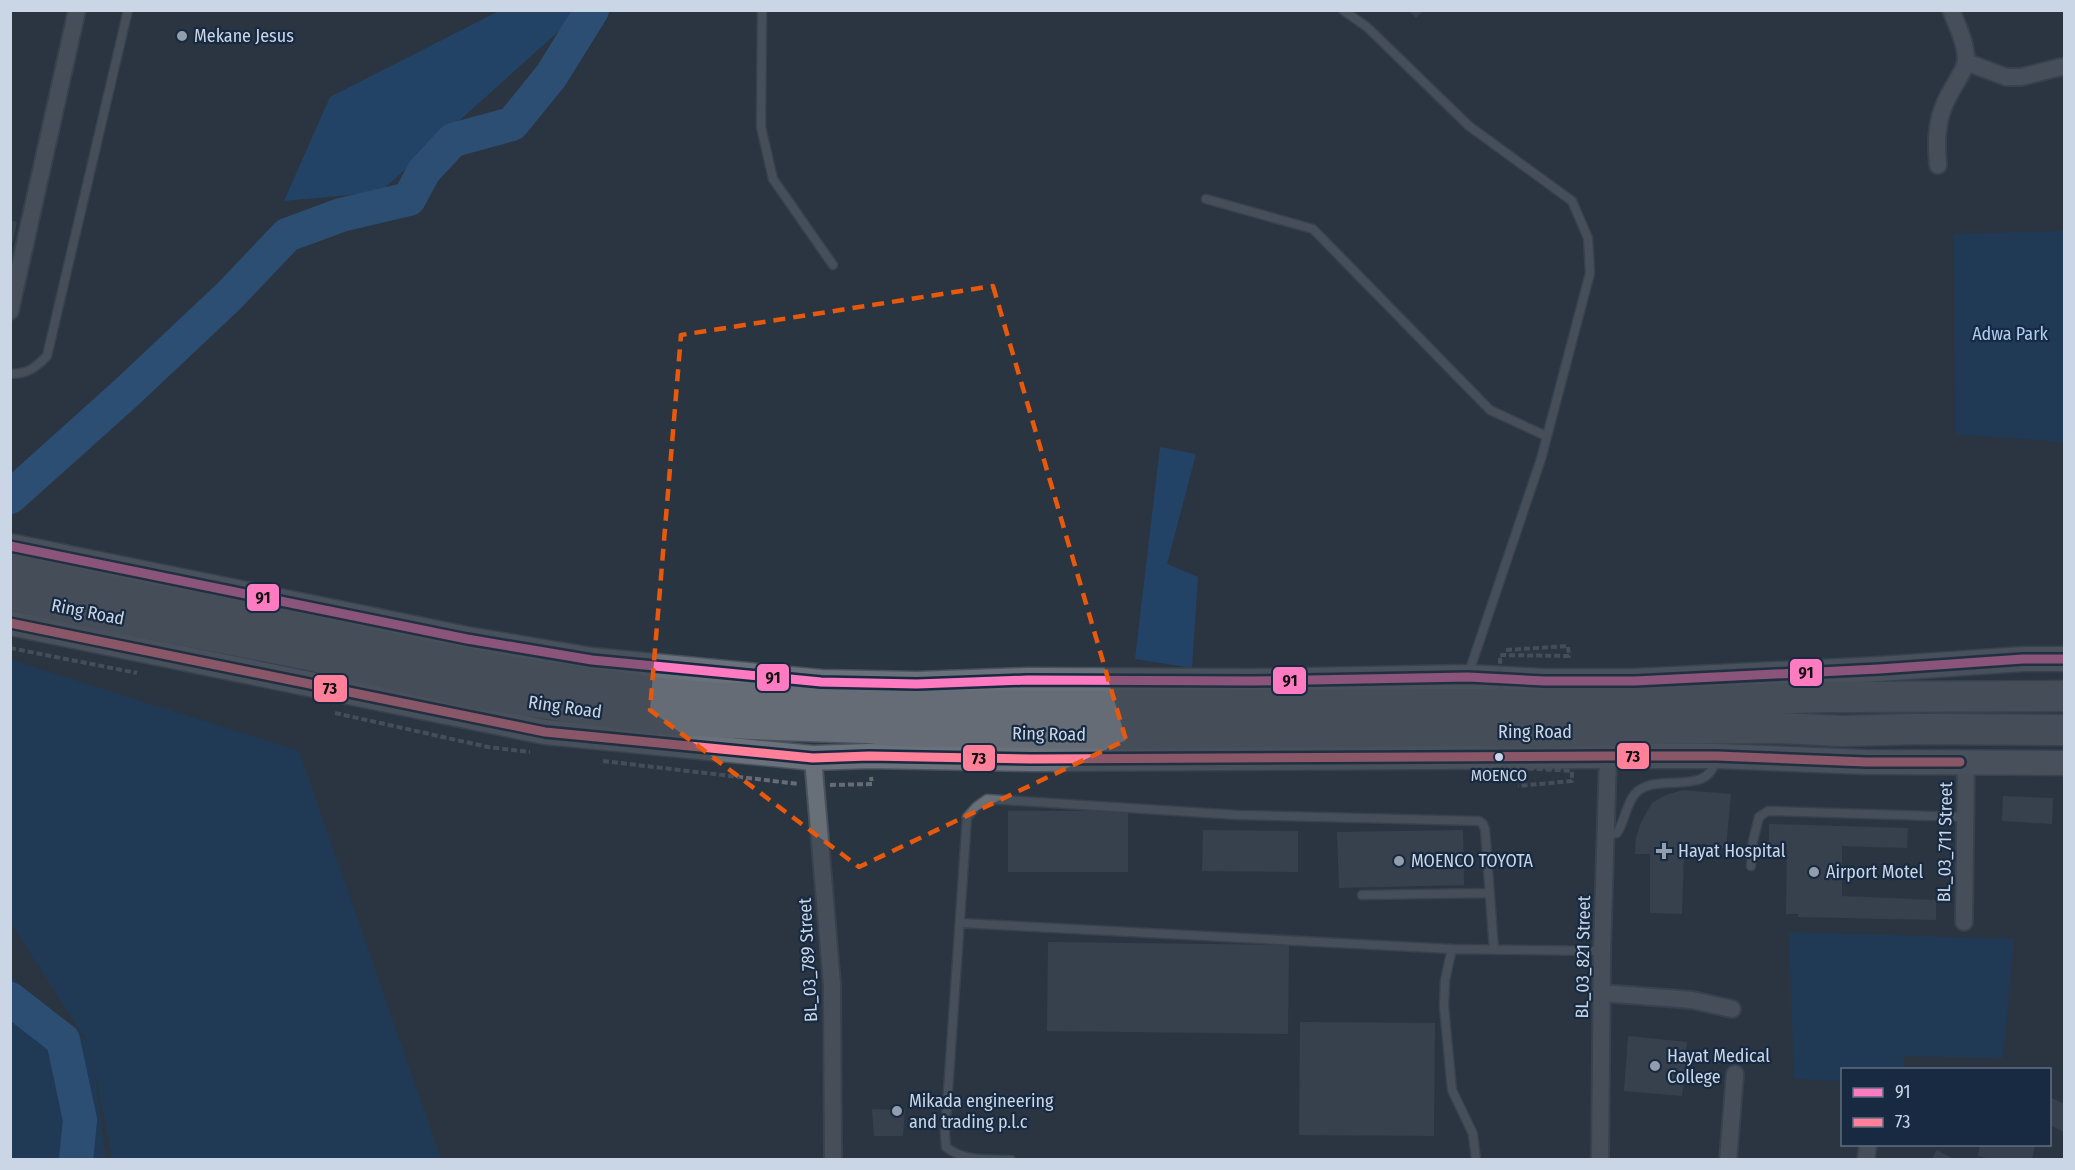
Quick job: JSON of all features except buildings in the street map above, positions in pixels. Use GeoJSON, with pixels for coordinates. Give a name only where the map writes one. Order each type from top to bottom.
{"type":"FeatureCollection","features":[{"type":"Feature","properties":{"kind":"highway","name":"Ring Road"},"geometry":{"type":"LineString","coordinates":[[12,554],[134,596],[272,622],[402,651],[520,673],[660,693],[718,698],[760,698],[867,705],[1110,706],[1640,703],[1825,697],[2064,696]]}},
{"type":"Feature","properties":{"kind":"highway","name":"Ring Road"},"geometry":{"type":"LineString","coordinates":[[10,595],[304,654],[470,693],[645,718],[891,731],[1110,735],[1457,731],[1548,733],[1779,728],[1842,731],[2064,730]]}},
{"type":"Feature","properties":{"kind":"street"},"geometry":{"type":"LineString","coordinates":[[10,311],[77,10]]}},
{"type":"Feature","properties":{"kind":"street"},"geometry":{"type":"LineString","coordinates":[[1938,165],[1936,146],[1938,126],[1945,102],[1966,62],[1964,45],[1951,10]]}},
{"type":"Feature","properties":{"kind":"street"},"geometry":{"type":"LineString","coordinates":[[1966,62],[2006,78],[2021,77],[2061,67]]}},
{"type":"Feature","properties":{"kind":"street","name":"Ring Road"},"geometry":{"type":"LineString","coordinates":[[12,554],[580,658],[821,682],[917,684],[1027,680],[1253,681],[1468,677],[1544,681],[1635,681],[1879,669],[2023,659],[2064,659]]}},
{"type":"Feature","properties":{"kind":"street","name":"Ring Road"},"geometry":{"type":"LineString","coordinates":[[10,623],[545,732],[813,759],[869,756],[1042,759],[1717,756],[1866,762],[2064,763]]}},
{"type":"Feature","properties":{"kind":"street","name":"BL_03_821 Street"},"geometry":{"type":"LineString","coordinates":[[1600,1160],[1602,951],[1608,756]]}},
{"type":"Feature","properties":{"kind":"street","name":"BL_03_789 Street"},"geometry":{"type":"LineString","coordinates":[[813,759],[832,984],[832,1160]]}},
{"type":"Feature","properties":{"kind":"street","name":"BL_03_711 Street"},"geometry":{"type":"LineString","coordinates":[[1964,922],[1966,762]]}},
{"type":"Feature","properties":{"kind":"street"},"geometry":{"type":"LineString","coordinates":[[1602,993],[1692,1000],[1732,1009]]}},
{"type":"Feature","properties":{"kind":"street"},"geometry":{"type":"LineString","coordinates":[[1728,1160],[1735,1074]]}},
{"type":"Feature","properties":{"kind":"lane"},"geometry":{"type":"LineString","coordinates":[[10,374],[24,374],[36,368],[47,356],[128,10]]}},
{"type":"Feature","properties":{"kind":"lane"},"geometry":{"type":"LineString","coordinates":[[762,10],[761,127],[773,179],[834,265]]}},
{"type":"Feature","properties":{"kind":"lane"},"geometry":{"type":"LineString","coordinates":[[1343,10],[1367,27],[1469,126],[1572,201],[1588,238],[1590,273],[1541,459],[1468,677]]}},
{"type":"Feature","properties":{"kind":"lane"},"geometry":{"type":"LineString","coordinates":[[1206,199],[1313,229],[1490,410],[1546,436]]}},
{"type":"Feature","properties":{"kind":"lane"},"geometry":{"type":"LineString","coordinates":[[1605,835],[1617,833],[1635,793],[1646,786],[1701,780],[1714,769],[1717,756]]}},
{"type":"Feature","properties":{"kind":"lane"},"geometry":{"type":"LineString","coordinates":[[1011,1160],[965,1158],[954,1154],[946,1147],[945,1134],[968,817],[987,799],[1238,815],[1479,821],[1485,829],[1494,950]]}},
{"type":"Feature","properties":{"kind":"lane"},"geometry":{"type":"LineString","coordinates":[[1751,866],[1753,841],[1759,816],[1768,811],[1965,817]]}},
{"type":"Feature","properties":{"kind":"lane"},"geometry":{"type":"LineString","coordinates":[[1362,895],[1489,892]]}},
{"type":"Feature","properties":{"kind":"lane"},"geometry":{"type":"LineString","coordinates":[[960,923],[1452,949],[1602,951]]}},
{"type":"Feature","properties":{"kind":"lane"},"geometry":{"type":"LineString","coordinates":[[1452,949],[1445,980],[1444,1006],[1452,1090],[1473,1134],[1476,1160]]}},
{"type":"Feature","properties":{"kind":"path"},"geometry":{"type":"LineString","coordinates":[[1506,650],[1568,646],[1569,656],[1500,655],[1502,767],[1572,771],[1572,781],[1518,786]]}},
{"type":"Feature","properties":{"kind":"highlighted area"},"geometry":{"type":"Polygon","coordinates":[[[993,286],[1126,740],[859,867],[650,710],[681,335],[993,286]]]}},
{"type":"Feature","properties":{"kind":"green space","name":"Adwa Park"},"geometry":{"type":"Polygon","coordinates":[[[2064,231],[2064,442],[1956,434],[1954,234],[2064,231]]]}},
{"type":"Feature","properties":{"kind":"green space"},"geometry":{"type":"Polygon","coordinates":[[[11,660],[299,751],[441,1159],[112,1159],[93,1062],[106,1159],[11,1159],[11,977],[88,1043],[11,923],[11,660]]]}},
{"type":"Feature","properties":{"kind":"green space"},"geometry":{"type":"Polygon","coordinates":[[[1789,932],[2014,939],[2003,1058],[1904,1056],[1903,1068],[1841,1068],[1841,1081],[1794,1079],[1789,932]]]}},
{"type":"Feature","properties":{"kind":"shaded area"},"geometry":{"type":"Polygon","coordinates":[[[499,11],[581,11],[380,192],[284,201],[330,97],[499,11]]]}},
{"type":"Feature","properties":{"kind":"shaded area"},"geometry":{"type":"Polygon","coordinates":[[[1160,447],[1196,454],[1167,564],[1198,577],[1192,668],[1135,659],[1160,447]]]}},
{"type":"Feature","properties":{"kind":"waterway"},"geometry":{"type":"LineString","coordinates":[[10,497],[126,393],[229,296],[287,235],[341,215],[409,199],[424,171],[453,140],[512,124],[551,76],[592,10]]}},
{"type":"Feature","properties":{"kind":"waterway"},"geometry":{"type":"LineString","coordinates":[[10,999],[63,1040],[80,1120],[76,1160]]}},
{"type":"Feature","properties":{"kind":"transit line","name":"91"},"geometry":{"type":"LineString","coordinates":[[10,546],[467,639],[592,660],[821,682],[917,684],[1027,680],[1253,681],[1468,677],[1544,681],[1635,681],[1879,669],[2023,659],[2064,659]]}},
{"type":"Feature","properties":{"kind":"transit line","name":"73"},"geometry":{"type":"LineString","coordinates":[[10,623],[545,732],[813,758],[869,756],[1032,759],[1717,756],[1866,762],[1960,762]]}},
{"type":"Feature","properties":{"kind":"place","name":"Mekane Jesus"},"geometry":{"type":"Point","coordinates":[182,36]}},
{"type":"Feature","properties":{"kind":"place","name":"MOENCO"},"geometry":{"type":"Point","coordinates":[1499,757]}},
{"type":"Feature","properties":{"kind":"place","name":"Hayat Hospital"},"geometry":{"type":"Point","coordinates":[1664,851]}},
{"type":"Feature","properties":{"kind":"place","name":"MOENCO TOYOTA"},"geometry":{"type":"Point","coordinates":[1399,861]}},
{"type":"Feature","properties":{"kind":"place","name":"Airport Motel"},"geometry":{"type":"Point","coordinates":[1814,872]}},
{"type":"Feature","properties":{"kind":"place","name":"Hayat Medical College"},"geometry":{"type":"Point","coordinates":[1655,1066]}},
{"type":"Feature","properties":{"kind":"place","name":"Mikada engineering and trading p.l.c"},"geometry":{"type":"Point","coordinates":[897,1111]}}]}
